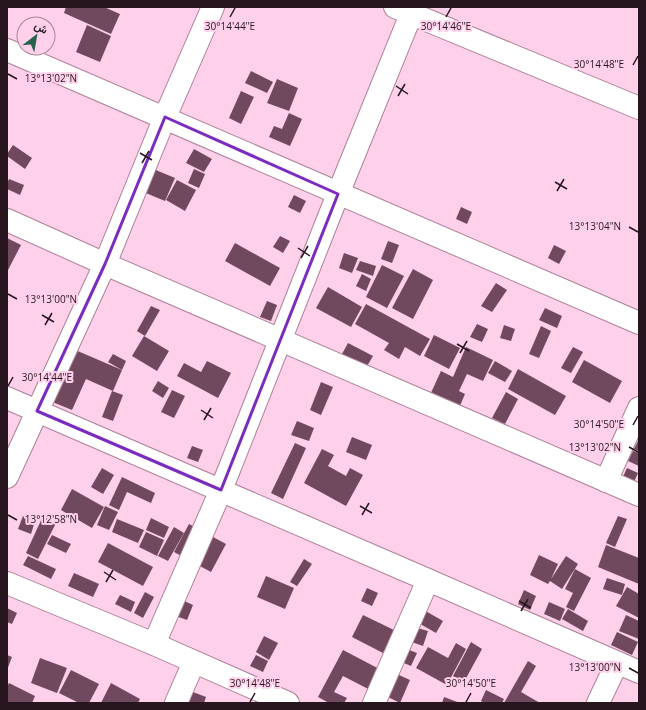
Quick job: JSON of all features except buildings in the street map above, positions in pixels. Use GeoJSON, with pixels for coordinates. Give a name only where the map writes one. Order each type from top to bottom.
{"type":"FeatureCollection","features":[{"type":"Feature","properties":{"kind":"street"},"geometry":{"type":"LineString","coordinates":[[7,477],[105,264],[165,118],[213,7]]}},
{"type":"Feature","properties":{"kind":"street"},"geometry":{"type":"LineString","coordinates":[[154,644],[221,490],[281,340],[338,194],[407,9],[639,108]]}},
{"type":"Feature","properties":{"kind":"street"},"geometry":{"type":"LineString","coordinates":[[7,50],[639,323]]}},
{"type":"Feature","properties":{"kind":"street"},"geometry":{"type":"LineString","coordinates":[[7,220],[105,264],[639,495]]}},
{"type":"Feature","properties":{"kind":"street"},"geometry":{"type":"LineString","coordinates":[[7,398],[639,672]]}},
{"type":"Feature","properties":{"kind":"street"},"geometry":{"type":"LineString","coordinates":[[606,481],[639,408]]}},
{"type":"Feature","properties":{"kind":"street"},"geometry":{"type":"LineString","coordinates":[[374,703],[428,580]]}},
{"type":"Feature","properties":{"kind":"street"},"geometry":{"type":"LineString","coordinates":[[7,583],[154,644],[288,703]]}},
{"type":"Feature","properties":{"kind":"street"},"geometry":{"type":"LineString","coordinates":[[176,703],[194,662]]}},
{"type":"Feature","properties":{"kind":"street"},"geometry":{"type":"LineString","coordinates":[[598,703],[617,663]]}},
{"type":"Feature","properties":{"kind":"highlighted area"},"geometry":{"type":"Polygon","coordinates":[[[165,117],[338,194],[221,490],[37,411],[105,264],[165,117]]]}}]}
